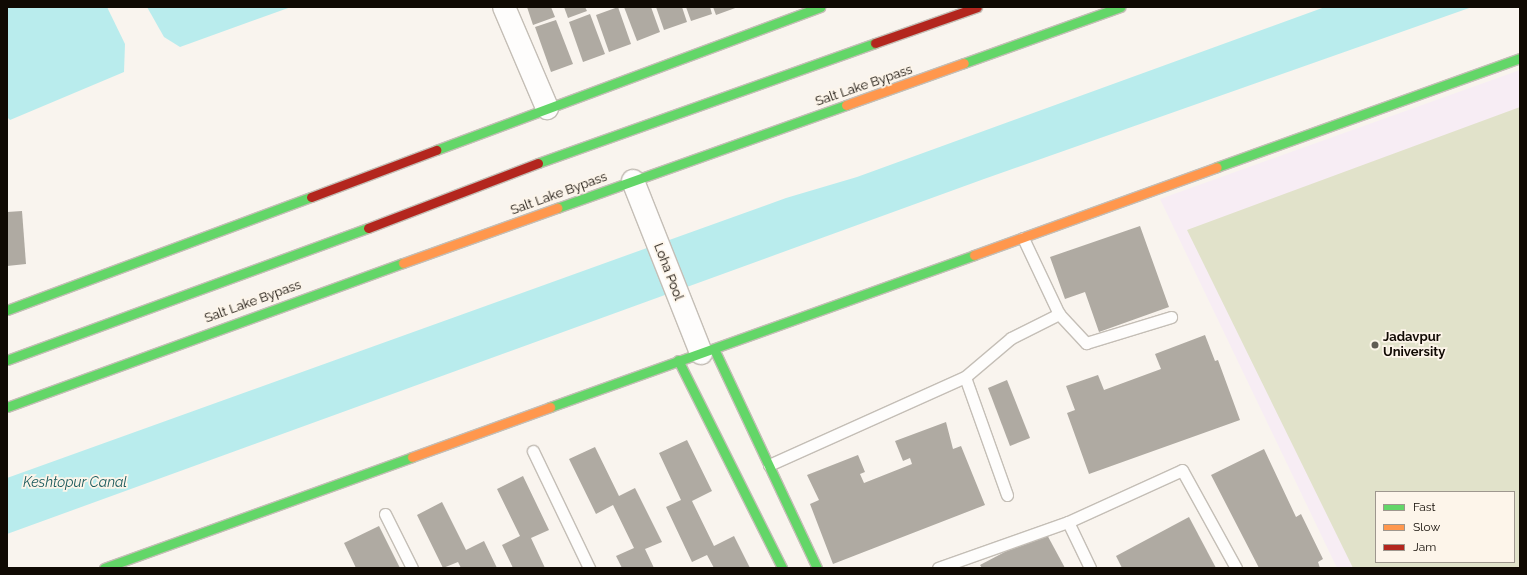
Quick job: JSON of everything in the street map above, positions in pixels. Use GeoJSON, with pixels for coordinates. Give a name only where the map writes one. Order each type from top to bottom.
{"type":"FeatureCollection","features":[{"type":"Feature","properties":{"kind":"main road"},"geometry":{"type":"LineString","coordinates":[[7,310],[820,7]]}},
{"type":"Feature","properties":{"kind":"main road"},"geometry":{"type":"LineString","coordinates":[[7,360],[422,208],[546,160],[978,7]]}},
{"type":"Feature","properties":{"kind":"main road","name":"Salt Lake Bypass"},"geometry":{"type":"LineString","coordinates":[[7,407],[1120,7]]}},
{"type":"Feature","properties":{"kind":"main road"},"geometry":{"type":"LineString","coordinates":[[104,568],[1520,58]]}},
{"type":"Feature","properties":{"kind":"main road"},"geometry":{"type":"LineString","coordinates":[[708,351],[769,465],[817,568]]}},
{"type":"Feature","properties":{"kind":"main road"},"geometry":{"type":"LineString","coordinates":[[678,360],[782,568]]}},
{"type":"Feature","properties":{"kind":"street"},"geometry":{"type":"LineString","coordinates":[[504,7],[547,108]]}},
{"type":"Feature","properties":{"kind":"street","name":"Loha Pool"},"geometry":{"type":"LineString","coordinates":[[633,181],[689,325],[708,351]]}},
{"type":"Feature","properties":{"kind":"lane"},"geometry":{"type":"LineString","coordinates":[[1023,238],[1059,314],[1086,343],[1171,317]]}},
{"type":"Feature","properties":{"kind":"lane"},"geometry":{"type":"LineString","coordinates":[[769,465],[965,377],[1011,338],[1059,314]]}},
{"type":"Feature","properties":{"kind":"lane"},"geometry":{"type":"LineString","coordinates":[[965,377],[1007,495]]}},
{"type":"Feature","properties":{"kind":"lane"},"geometry":{"type":"LineString","coordinates":[[533,451],[588,568]]}},
{"type":"Feature","properties":{"kind":"lane"},"geometry":{"type":"LineString","coordinates":[[938,568],[959,564],[1068,522],[1182,470],[1236,568]]}},
{"type":"Feature","properties":{"kind":"lane"},"geometry":{"type":"LineString","coordinates":[[385,514],[412,568]]}},
{"type":"Feature","properties":{"kind":"lane"},"geometry":{"type":"LineString","coordinates":[[1068,522],[1090,568]]}},
{"type":"Feature","properties":{"kind":"shaded area","name":"Jadavpur University"},"geometry":{"type":"Polygon","coordinates":[[[1520,70],[1520,568],[1337,568],[1160,199],[1520,70]]]}},
{"type":"Feature","properties":{"kind":"green space","name":"Jadavpur University"},"geometry":{"type":"Polygon","coordinates":[[[1520,107],[1520,568],[1353,568],[1187,230],[1520,107]]]}},
{"type":"Feature","properties":{"kind":"water"},"geometry":{"type":"Polygon","coordinates":[[[7,7],[107,7],[125,44],[124,72],[10,120],[7,117],[7,7]]]}},
{"type":"Feature","properties":{"kind":"water"},"geometry":{"type":"Polygon","coordinates":[[[147,7],[291,7],[180,47],[164,37],[147,7]]]}},
{"type":"Feature","properties":{"kind":"water","name":"Keshtopur Canal"},"geometry":{"type":"Polygon","coordinates":[[[1325,7],[1472,7],[984,179],[7,534],[7,478],[786,198],[857,177],[1325,7]]]}},
{"type":"Feature","properties":{"kind":"building"},"geometry":{"type":"Polygon","coordinates":[[[527,7],[551,7],[555,17],[533,25],[527,7]]]}},
{"type":"Feature","properties":{"kind":"building"},"geometry":{"type":"Polygon","coordinates":[[[564,7],[585,7],[587,11],[568,18],[564,7]]]}},
{"type":"Feature","properties":{"kind":"building"},"geometry":{"type":"Polygon","coordinates":[[[618,7],[631,44],[609,52],[596,15],[618,7]]]}},
{"type":"Feature","properties":{"kind":"building"},"geometry":{"type":"Polygon","coordinates":[[[624,7],[651,7],[660,32],[637,41],[624,7]]]}},
{"type":"Feature","properties":{"kind":"building"},"geometry":{"type":"Polygon","coordinates":[[[656,7],[682,7],[687,22],[664,30],[656,7]]]}},
{"type":"Feature","properties":{"kind":"building"},"geometry":{"type":"Polygon","coordinates":[[[686,7],[710,7],[712,14],[691,21],[686,7]]]}},
{"type":"Feature","properties":{"kind":"building"},"geometry":{"type":"Polygon","coordinates":[[[713,7],[738,7],[716,15],[713,7]]]}},
{"type":"Feature","properties":{"kind":"building"},"geometry":{"type":"Polygon","coordinates":[[[590,14],[605,54],[583,62],[569,22],[590,14]]]}},
{"type":"Feature","properties":{"kind":"building"},"geometry":{"type":"Polygon","coordinates":[[[556,20],[573,64],[551,72],[535,27],[556,20]]]}},
{"type":"Feature","properties":{"kind":"building"},"geometry":{"type":"Polygon","coordinates":[[[22,211],[26,264],[7,266],[7,212],[22,211]]]}},
{"type":"Feature","properties":{"kind":"building"},"geometry":{"type":"Polygon","coordinates":[[[1140,226],[1169,307],[1099,332],[1085,292],[1065,299],[1050,257],[1140,226]]]}},
{"type":"Feature","properties":{"kind":"building"},"geometry":{"type":"Polygon","coordinates":[[[1205,335],[1215,361],[1218,360],[1240,420],[1089,474],[1067,413],[1075,410],[1066,386],[1098,375],[1104,390],[1161,369],[1155,354],[1205,335]]]}},
{"type":"Feature","properties":{"kind":"building"},"geometry":{"type":"Polygon","coordinates":[[[1007,380],[1030,438],[1010,446],[988,388],[1007,380]]]}},
{"type":"Feature","properties":{"kind":"building"},"geometry":{"type":"Polygon","coordinates":[[[946,422],[953,449],[961,446],[985,505],[833,564],[810,504],[819,500],[807,475],[858,455],[865,472],[860,474],[864,483],[912,464],[910,458],[903,461],[895,441],[946,422]]]}},
{"type":"Feature","properties":{"kind":"building"},"geometry":{"type":"Polygon","coordinates":[[[687,440],[712,491],[692,501],[714,546],[734,536],[750,568],[714,568],[707,555],[692,562],[666,507],[681,500],[659,453],[687,440]]]}},
{"type":"Feature","properties":{"kind":"building"},"geometry":{"type":"Polygon","coordinates":[[[595,447],[619,496],[635,488],[662,542],[645,549],[654,568],[622,568],[616,556],[634,548],[613,505],[596,514],[569,459],[595,447]]]}},
{"type":"Feature","properties":{"kind":"building"},"geometry":{"type":"Polygon","coordinates":[[[1264,449],[1296,517],[1301,514],[1323,559],[1318,562],[1320,568],[1259,568],[1211,475],[1264,449]]]}},
{"type":"Feature","properties":{"kind":"building"},"geometry":{"type":"Polygon","coordinates":[[[523,476],[549,530],[531,538],[545,568],[513,568],[502,545],[520,536],[497,489],[523,476]]]}},
{"type":"Feature","properties":{"kind":"building"},"geometry":{"type":"Polygon","coordinates":[[[442,502],[466,550],[484,541],[497,568],[461,568],[458,562],[443,568],[417,515],[442,502]]]}},
{"type":"Feature","properties":{"kind":"building"},"geometry":{"type":"Polygon","coordinates":[[[1189,517],[1216,568],[1122,568],[1116,556],[1189,517]]]}},
{"type":"Feature","properties":{"kind":"building"},"geometry":{"type":"Polygon","coordinates":[[[379,526],[400,568],[356,568],[344,543],[379,526]]]}},
{"type":"Feature","properties":{"kind":"building"},"geometry":{"type":"Polygon","coordinates":[[[1045,531],[1065,568],[982,568],[980,565],[1045,531]]]}},
{"type":"Feature","properties":{"kind":"traffic: fast"},"geometry":{"type":"LineString","coordinates":[[436,150],[820,7]]}},
{"type":"Feature","properties":{"kind":"traffic: fast"},"geometry":{"type":"LineString","coordinates":[[964,63],[1120,7]]}},
{"type":"Feature","properties":{"kind":"traffic: fast"},"geometry":{"type":"LineString","coordinates":[[538,163],[875,43]]}},
{"type":"Feature","properties":{"kind":"traffic: fast"},"geometry":{"type":"LineString","coordinates":[[1217,167],[1520,58]]}},
{"type":"Feature","properties":{"kind":"traffic: fast"},"geometry":{"type":"LineString","coordinates":[[557,208],[846,105]]}},
{"type":"Feature","properties":{"kind":"traffic: fast"},"geometry":{"type":"LineString","coordinates":[[7,310],[311,197]]}},
{"type":"Feature","properties":{"kind":"traffic: fast"},"geometry":{"type":"LineString","coordinates":[[7,360],[368,228]]}},
{"type":"Feature","properties":{"kind":"traffic: fast"},"geometry":{"type":"LineString","coordinates":[[550,407],[974,255]]}},
{"type":"Feature","properties":{"kind":"traffic: fast"},"geometry":{"type":"LineString","coordinates":[[7,407],[403,263]]}},
{"type":"Feature","properties":{"kind":"traffic: fast"},"geometry":{"type":"LineString","coordinates":[[714,349],[817,568]]}},
{"type":"Feature","properties":{"kind":"traffic: fast"},"geometry":{"type":"LineString","coordinates":[[678,360],[782,568]]}},
{"type":"Feature","properties":{"kind":"traffic: fast"},"geometry":{"type":"LineString","coordinates":[[104,568],[412,457]]}},
{"type":"Feature","properties":{"kind":"traffic: slow"},"geometry":{"type":"LineString","coordinates":[[846,105],[964,63]]}},
{"type":"Feature","properties":{"kind":"traffic: slow"},"geometry":{"type":"LineString","coordinates":[[974,255],[1217,167]]}},
{"type":"Feature","properties":{"kind":"traffic: slow"},"geometry":{"type":"LineString","coordinates":[[403,263],[557,208]]}},
{"type":"Feature","properties":{"kind":"traffic: slow"},"geometry":{"type":"LineString","coordinates":[[412,457],[550,407]]}},
{"type":"Feature","properties":{"kind":"traffic: jam"},"geometry":{"type":"LineString","coordinates":[[875,43],[977,7]]}},
{"type":"Feature","properties":{"kind":"traffic: jam"},"geometry":{"type":"LineString","coordinates":[[311,197],[436,150]]}},
{"type":"Feature","properties":{"kind":"traffic: jam"},"geometry":{"type":"LineString","coordinates":[[368,228],[538,163]]}},
{"type":"Feature","properties":{"kind":"place","name":"Jadavpur University"},"geometry":{"type":"Point","coordinates":[1375,345]}}]}
